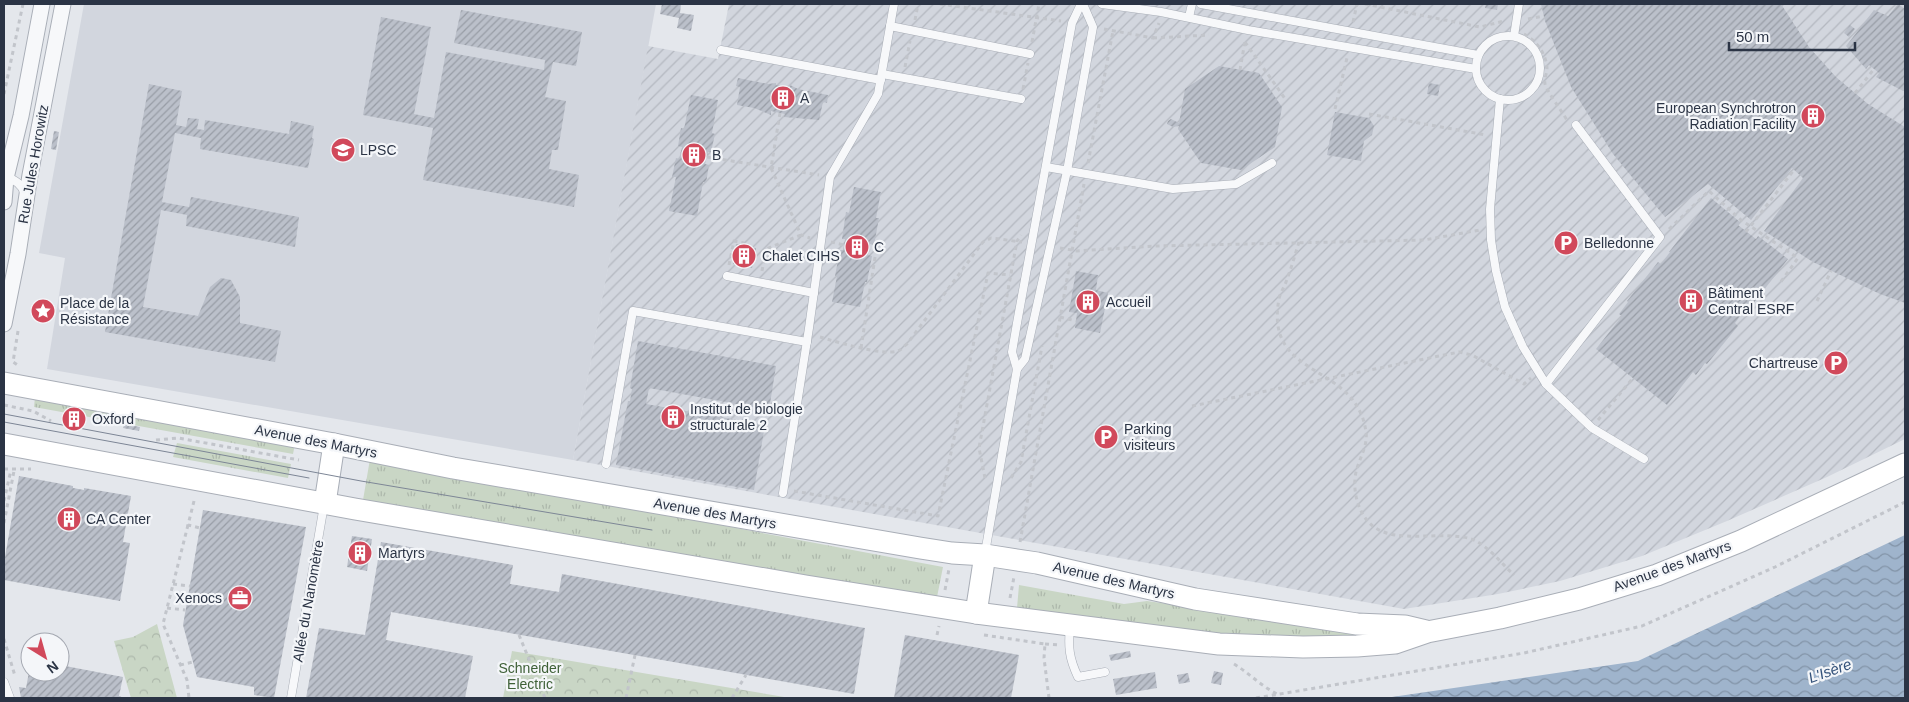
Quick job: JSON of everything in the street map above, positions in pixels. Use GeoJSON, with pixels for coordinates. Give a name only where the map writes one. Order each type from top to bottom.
{"type":"FeatureCollection","features":[{"type":"Feature","properties":{"kind":"main road","name":"Avenue des Martyrs"},"geometry":{"type":"LineString","coordinates":[[4,383],[454,468],[952,553],[985,554],[1195,598],[1357,624],[1405,626],[1426,632]]}},
{"type":"Feature","properties":{"kind":"main road","name":"Avenue des Martyrs"},"geometry":{"type":"LineString","coordinates":[[4,444],[325,503],[806,586],[976,613],[1219,644],[1303,647],[1395,643],[1426,632],[1579,600],[1657,574],[1741,541],[1905,464]]}},
{"type":"Feature","properties":{"kind":"main road"},"geometry":{"type":"LineString","coordinates":[[325,503],[334,444]]}},
{"type":"Feature","properties":{"kind":"main road"},"geometry":{"type":"LineString","coordinates":[[976,613],[985,554]]}},
{"type":"Feature","properties":{"kind":"street","name":"Rue Jules Horowitz"},"geometry":{"type":"LineString","coordinates":[[4,202],[5,177],[21,116],[42,4]]}},
{"type":"Feature","properties":{"kind":"street","name":"Rue Jules Horowitz"},"geometry":{"type":"LineString","coordinates":[[4,324],[31,169],[63,4]]}},
{"type":"Feature","properties":{"kind":"lane"},"geometry":{"type":"LineString","coordinates":[[783,491],[808,338],[830,177],[878,94],[894,4]]}},
{"type":"Feature","properties":{"kind":"lane"},"geometry":{"type":"LineString","coordinates":[[985,554],[1017,369],[1012,352],[1072,24],[1082,4]]}},
{"type":"Feature","properties":{"kind":"lane"},"geometry":{"type":"LineString","coordinates":[[1017,369],[1025,359],[1051,246],[1067,171],[1093,27],[1082,4]]}},
{"type":"Feature","properties":{"kind":"lane"},"geometry":{"type":"LineString","coordinates":[[1102,4],[1189,17],[1248,30],[1476,69]]}},
{"type":"Feature","properties":{"kind":"lane"},"geometry":{"type":"LineString","coordinates":[[1189,17],[1192,4]]}},
{"type":"Feature","properties":{"kind":"lane"},"geometry":{"type":"LineString","coordinates":[[1200,4],[1478,55]]}},
{"type":"Feature","properties":{"kind":"lane"},"geometry":{"type":"LineString","coordinates":[[1517,34],[1521,20],[1519,4]]}},
{"type":"Feature","properties":{"kind":"lane"},"geometry":{"type":"LineString","coordinates":[[890,26],[1030,54]]}},
{"type":"Feature","properties":{"kind":"lane"},"geometry":{"type":"LineString","coordinates":[[1517,34],[1529,43],[1536,52],[1540,64],[1539,75],[1536,84],[1528,92],[1516,99],[1500,99],[1486,91],[1479,81],[1476,69],[1478,55],[1487,43],[1499,37],[1517,34]]}},
{"type":"Feature","properties":{"kind":"lane"},"geometry":{"type":"LineString","coordinates":[[721,50],[1021,99]]}},
{"type":"Feature","properties":{"kind":"lane"},"geometry":{"type":"LineString","coordinates":[[1500,99],[1490,209],[1490,229],[1496,271],[1505,307],[1523,347],[1546,384],[1592,428],[1644,459]]}},
{"type":"Feature","properties":{"kind":"lane"},"geometry":{"type":"LineString","coordinates":[[1546,384],[1660,238],[1574,126]]}},
{"type":"Feature","properties":{"kind":"lane"},"geometry":{"type":"LineString","coordinates":[[1046,167],[1173,189],[1236,184],[1272,163]]}},
{"type":"Feature","properties":{"kind":"lane"},"geometry":{"type":"LineString","coordinates":[[5,177],[15,180],[24,191],[26,206]]}},
{"type":"Feature","properties":{"kind":"lane"},"geometry":{"type":"LineString","coordinates":[[727,276],[814,292]]}},
{"type":"Feature","properties":{"kind":"lane"},"geometry":{"type":"LineString","coordinates":[[606,464],[633,311],[808,338]]}},
{"type":"Feature","properties":{"kind":"lane","name":"Allée du Nanomètre"},"geometry":{"type":"LineString","coordinates":[[291,698],[325,503]]}},
{"type":"Feature","properties":{"kind":"lane"},"geometry":{"type":"LineString","coordinates":[[1070,624],[1068,645],[1071,662],[1078,677],[1105,672]]}},
{"type":"Feature","properties":{"kind":"lane"},"geometry":{"type":"LineString","coordinates":[[4,682],[10,698]]}},
{"type":"Feature","properties":{"kind":"path"},"geometry":{"type":"LineString","coordinates":[[4,94],[23,4]]}},
{"type":"Feature","properties":{"kind":"path"},"geometry":{"type":"LineString","coordinates":[[1352,32],[1357,4]]}},
{"type":"Feature","properties":{"kind":"path"},"geometry":{"type":"LineString","coordinates":[[1365,4],[1480,27],[1508,20],[1544,16]]}},
{"type":"Feature","properties":{"kind":"path"},"geometry":{"type":"LineString","coordinates":[[1003,638],[1113,31]]}},
{"type":"Feature","properties":{"kind":"path"},"geometry":{"type":"LineString","coordinates":[[1153,38],[1206,36],[1215,33]]}},
{"type":"Feature","properties":{"kind":"path"},"geometry":{"type":"LineString","coordinates":[[1517,34],[1530,38],[1539,46],[1545,58],[1547,68],[1545,84],[1574,126]]}},
{"type":"Feature","properties":{"kind":"path"},"geometry":{"type":"LineString","coordinates":[[1245,42],[1286,100]]}},
{"type":"Feature","properties":{"kind":"path"},"geometry":{"type":"LineString","coordinates":[[1336,109],[1349,47]]}},
{"type":"Feature","properties":{"kind":"path"},"geometry":{"type":"LineString","coordinates":[[1855,93],[1874,69]]}},
{"type":"Feature","properties":{"kind":"path"},"geometry":{"type":"LineString","coordinates":[[780,113],[771,168],[801,235]]}},
{"type":"Feature","properties":{"kind":"path"},"geometry":{"type":"LineString","coordinates":[[1369,114],[1496,137]]}},
{"type":"Feature","properties":{"kind":"path"},"geometry":{"type":"LineString","coordinates":[[707,157],[830,177]]}},
{"type":"Feature","properties":{"kind":"path"},"geometry":{"type":"LineString","coordinates":[[1746,232],[1794,170]]}},
{"type":"Feature","properties":{"kind":"path"},"geometry":{"type":"LineString","coordinates":[[1660,238],[1709,191],[1741,220],[1798,258],[1780,283]]}},
{"type":"Feature","properties":{"kind":"path"},"geometry":{"type":"LineString","coordinates":[[1051,246],[1072,250],[1156,246],[1424,240],[1490,229]]}},
{"type":"Feature","properties":{"kind":"path"},"geometry":{"type":"LineString","coordinates":[[759,282],[766,249],[801,235],[844,245]]}},
{"type":"Feature","properties":{"kind":"path"},"geometry":{"type":"LineString","coordinates":[[808,338],[861,348],[890,352],[898,351],[907,344],[983,242],[991,238],[1032,244]]}},
{"type":"Feature","properties":{"kind":"path"},"geometry":{"type":"LineString","coordinates":[[727,276],[734,241],[744,243]]}},
{"type":"Feature","properties":{"kind":"path"},"geometry":{"type":"LineString","coordinates":[[1299,242],[1279,297],[1277,320],[1279,330],[1283,340],[1294,356],[1302,364],[1328,379],[1348,396],[1356,405],[1364,422],[1366,444],[1356,475],[1355,490],[1359,508],[1369,523],[1378,530],[1391,534],[1462,537],[1475,541],[1514,575]]}},
{"type":"Feature","properties":{"kind":"path"},"geometry":{"type":"LineString","coordinates":[[861,348],[876,251],[869,250]]}},
{"type":"Feature","properties":{"kind":"path"},"geometry":{"type":"LineString","coordinates":[[1817,301],[1831,271]]}},
{"type":"Feature","properties":{"kind":"path"},"geometry":{"type":"LineString","coordinates":[[783,491],[938,516],[988,273],[1010,275]]}},
{"type":"Feature","properties":{"kind":"path"},"geometry":{"type":"LineString","coordinates":[[1060,317],[1076,321]]}},
{"type":"Feature","properties":{"kind":"path"},"geometry":{"type":"LineString","coordinates":[[1192,406],[1459,352],[1472,355],[1524,384],[1539,372]]}},
{"type":"Feature","properties":{"kind":"path"},"geometry":{"type":"LineString","coordinates":[[1592,428],[1633,378]]}},
{"type":"Feature","properties":{"kind":"path"},"geometry":{"type":"LineString","coordinates":[[4,404],[32,411],[51,421]]}},
{"type":"Feature","properties":{"kind":"path"},"geometry":{"type":"LineString","coordinates":[[156,440],[178,438],[299,460]]}},
{"type":"Feature","properties":{"kind":"path"},"geometry":{"type":"LineString","coordinates":[[4,469],[13,471]]}},
{"type":"Feature","properties":{"kind":"path"},"geometry":{"type":"LineString","coordinates":[[4,501],[13,471]]}},
{"type":"Feature","properties":{"kind":"path"},"geometry":{"type":"LineString","coordinates":[[4,524],[13,471]]}},
{"type":"Feature","properties":{"kind":"path"},"geometry":{"type":"LineString","coordinates":[[189,698],[187,680],[163,624],[194,501]]}},
{"type":"Feature","properties":{"kind":"path"},"geometry":{"type":"LineString","coordinates":[[1256,698],[1524,653],[1642,626],[1775,567],[1905,502]]}},
{"type":"Feature","properties":{"kind":"path"},"geometry":{"type":"LineString","coordinates":[[188,525],[200,528]]}},
{"type":"Feature","properties":{"kind":"path"},"geometry":{"type":"LineString","coordinates":[[938,635],[952,553]]}},
{"type":"Feature","properties":{"kind":"path"},"geometry":{"type":"LineString","coordinates":[[173,584],[190,586]]}},
{"type":"Feature","properties":{"kind":"path"},"geometry":{"type":"LineString","coordinates":[[167,608],[185,610]]}},
{"type":"Feature","properties":{"kind":"path"},"geometry":{"type":"LineString","coordinates":[[980,634],[1045,644],[1044,658],[1050,698]]}},
{"type":"Feature","properties":{"kind":"path"},"geometry":{"type":"LineString","coordinates":[[519,635],[545,698]]}},
{"type":"Feature","properties":{"kind":"path"},"geometry":{"type":"LineString","coordinates":[[4,639],[15,676]]}},
{"type":"Feature","properties":{"kind":"path"},"geometry":{"type":"LineString","coordinates":[[626,698],[635,655]]}},
{"type":"Feature","properties":{"kind":"path"},"geometry":{"type":"LineString","coordinates":[[180,665],[193,662]]}},
{"type":"Feature","properties":{"kind":"path"},"geometry":{"type":"LineString","coordinates":[[732,698],[746,674]]}},
{"type":"Feature","properties":{"kind":"shaded area","name":"LPSC"},"geometry":{"type":"Polygon","coordinates":[[[84,4],[656,4],[573,460],[47,369],[65,258],[39,253],[84,4]]]}},
{"type":"Feature","properties":{"kind":"shaded area"},"geometry":{"type":"Polygon","coordinates":[[[729,4],[1905,4],[1905,439],[1827,477],[1642,556],[1560,581],[1498,594],[1404,609],[573,460],[648,46],[718,59],[729,4]]]}},
{"type":"Feature","properties":{"kind":"green space"},"geometry":{"type":"Polygon","coordinates":[[[35,397],[295,444],[293,454],[34,407],[35,397]]]}},
{"type":"Feature","properties":{"kind":"green space"},"geometry":{"type":"Polygon","coordinates":[[[177,443],[291,464],[288,478],[173,457],[177,443]]]}},
{"type":"Feature","properties":{"kind":"green space"},"geometry":{"type":"Polygon","coordinates":[[[370,459],[943,567],[937,597],[837,580],[822,582],[363,500],[370,459]]]}},
{"type":"Feature","properties":{"kind":"green space"},"geometry":{"type":"Polygon","coordinates":[[[1019,585],[1124,604],[1147,601],[1376,634],[1355,639],[1210,633],[1017,608],[1019,585]]]}},
{"type":"Feature","properties":{"kind":"green space"},"geometry":{"type":"Polygon","coordinates":[[[157,624],[177,698],[131,698],[114,641],[133,637],[157,624]]]}},
{"type":"Feature","properties":{"kind":"green space","name":"Schneider Electric"},"geometry":{"type":"Polygon","coordinates":[[[512,651],[790,698],[503,698],[512,651]]]}},
{"type":"Feature","properties":{"kind":"water","name":"L'Isère"},"geometry":{"type":"Polygon","coordinates":[[[1905,535],[1905,698],[1385,698],[1638,661],[1905,535]]]}},
{"type":"Feature","properties":{"kind":"building"},"geometry":{"type":"Polygon","coordinates":[[[662,4],[681,4],[680,13],[694,15],[691,31],[677,28],[679,18],[660,14],[662,4]]]}},
{"type":"Feature","properties":{"kind":"building"},"geometry":{"type":"Polygon","coordinates":[[[1486,4],[1498,4],[1497,10],[1485,8],[1486,4]]]}},
{"type":"Feature","properties":{"kind":"building"},"geometry":{"type":"Polygon","coordinates":[[[1541,4],[1781,4],[1809,47],[1836,77],[1868,104],[1905,127],[1905,303],[1880,294],[1813,262],[1764,231],[1803,178],[1792,168],[1751,220],[1708,184],[1665,217],[1613,154],[1571,87],[1545,21],[1541,4]]]}},
{"type":"Feature","properties":{"kind":"building"},"geometry":{"type":"Polygon","coordinates":[[[1898,4],[1905,9],[1905,89],[1903,91],[1876,77],[1879,73],[1869,65],[1866,69],[1846,46],[1874,10],[1888,16],[1898,4]]]}},
{"type":"Feature","properties":{"kind":"building"},"geometry":{"type":"Polygon","coordinates":[[[461,10],[582,32],[576,66],[553,62],[545,97],[566,101],[558,150],[552,150],[549,169],[579,175],[574,207],[423,180],[433,128],[363,115],[381,17],[431,27],[414,114],[434,118],[446,52],[544,70],[545,60],[454,43],[461,10]]]}},
{"type":"Feature","properties":{"kind":"building"},"geometry":{"type":"Polygon","coordinates":[[[1850,25],[1855,29],[1849,37],[1844,33],[1850,25]]]}},
{"type":"Feature","properties":{"kind":"building"},"geometry":{"type":"Polygon","coordinates":[[[1219,66],[1259,73],[1282,107],[1275,147],[1241,170],[1201,163],[1178,129],[1179,126],[1173,127],[1167,124],[1171,119],[1179,123],[1185,89],[1219,66]]]}},
{"type":"Feature","properties":{"kind":"building","name":"A"},"geometry":{"type":"Polygon","coordinates":[[[738,78],[768,84],[776,83],[776,85],[790,88],[790,85],[798,89],[828,95],[827,103],[823,102],[819,120],[784,117],[785,114],[771,111],[771,115],[754,108],[737,105],[740,87],[736,86],[738,78]]]}},
{"type":"Feature","properties":{"kind":"building"},"geometry":{"type":"Polygon","coordinates":[[[1429,83],[1440,85],[1438,96],[1427,94],[1429,83]]]}},
{"type":"Feature","properties":{"kind":"building"},"geometry":{"type":"Polygon","coordinates":[[[149,84],[182,91],[176,125],[186,127],[188,118],[199,119],[197,129],[204,130],[205,120],[289,134],[291,121],[314,126],[312,138],[314,139],[308,168],[200,149],[201,138],[175,133],[162,202],[189,207],[191,197],[299,217],[295,247],[186,226],[187,215],[161,210],[143,307],[198,316],[210,287],[221,278],[231,280],[240,297],[240,323],[281,331],[275,362],[105,332],[149,84]]]}},
{"type":"Feature","properties":{"kind":"building","name":"B"},"geometry":{"type":"Polygon","coordinates":[[[691,95],[718,100],[712,133],[715,134],[711,152],[708,152],[705,164],[709,165],[706,183],[703,182],[697,216],[669,211],[676,177],[672,177],[676,158],[679,159],[682,147],[678,146],[681,128],[684,129],[691,95]]]}},
{"type":"Feature","properties":{"kind":"building"},"geometry":{"type":"Polygon","coordinates":[[[1335,112],[1369,118],[1374,126],[1372,135],[1364,141],[1361,161],[1327,155],[1335,112]]]}},
{"type":"Feature","properties":{"kind":"building"},"geometry":{"type":"Polygon","coordinates":[[[54,131],[59,132],[56,150],[51,149],[54,131]]]}},
{"type":"Feature","properties":{"kind":"building","name":"C"},"geometry":{"type":"Polygon","coordinates":[[[854,187],[881,192],[876,218],[879,218],[874,245],[870,244],[868,255],[872,256],[860,307],[832,302],[840,250],[843,250],[845,239],[842,239],[846,212],[849,213],[854,187]]]}},
{"type":"Feature","properties":{"kind":"building","name":"Bâtiment Central ESRF"},"geometry":{"type":"Polygon","coordinates":[[[1711,198],[1740,222],[1738,225],[1756,239],[1758,236],[1788,259],[1746,313],[1744,311],[1735,323],[1738,326],[1707,364],[1705,363],[1696,375],[1693,372],[1667,405],[1596,349],[1622,316],[1619,314],[1627,301],[1658,262],[1661,264],[1711,198]]]}},
{"type":"Feature","properties":{"kind":"building","name":"Chalet CIHS"},"geometry":{"type":"Polygon","coordinates":[[[736,244],[756,248],[752,268],[733,264],[736,244]]]}},
{"type":"Feature","properties":{"kind":"building","name":"Accueil"},"geometry":{"type":"Polygon","coordinates":[[[1076,271],[1098,275],[1096,290],[1108,293],[1100,333],[1075,328],[1077,313],[1069,312],[1076,271]]]}},
{"type":"Feature","properties":{"kind":"building","name":"Institut de biologie structurale 2"},"geometry":{"type":"Polygon","coordinates":[[[638,341],[776,366],[769,410],[649,388],[646,404],[765,425],[754,490],[616,465],[628,401],[630,401],[632,389],[630,388],[638,341]]]}},
{"type":"Feature","properties":{"kind":"building","name":"Oxford"},"geometry":{"type":"Polygon","coordinates":[[[66,415],[83,418],[82,422],[66,419],[66,415]]]}},
{"type":"Feature","properties":{"kind":"building","name":"Oxford"},"geometry":{"type":"Polygon","coordinates":[[[124,424],[140,427],[139,431],[123,428],[124,424]]]}},
{"type":"Feature","properties":{"kind":"building","name":"CA Center"},"geometry":{"type":"Polygon","coordinates":[[[19,476],[73,486],[73,488],[84,490],[84,488],[131,496],[123,542],[130,543],[120,601],[4,580],[4,563],[19,476]]]}},
{"type":"Feature","properties":{"kind":"building","name":"Xenocs"},"geometry":{"type":"Polygon","coordinates":[[[203,510],[306,527],[274,698],[254,695],[254,687],[197,677],[183,625],[203,510]]]}},
{"type":"Feature","properties":{"kind":"building","name":"Martyrs"},"geometry":{"type":"Polygon","coordinates":[[[352,536],[372,539],[367,571],[347,567],[352,536]]]}},
{"type":"Feature","properties":{"kind":"building"},"geometry":{"type":"Polygon","coordinates":[[[381,542],[513,565],[510,584],[559,592],[562,574],[865,628],[854,694],[391,612],[386,640],[473,656],[465,698],[306,698],[319,628],[365,635],[381,542]]]}},
{"type":"Feature","properties":{"kind":"building"},"geometry":{"type":"Polygon","coordinates":[[[905,635],[1019,655],[1011,698],[894,698],[905,635]]]}},
{"type":"Feature","properties":{"kind":"building"},"geometry":{"type":"Polygon","coordinates":[[[1130,651],[1131,657],[1111,661],[1109,655],[1130,651]]]}},
{"type":"Feature","properties":{"kind":"building"},"geometry":{"type":"Polygon","coordinates":[[[70,667],[123,677],[119,696],[124,698],[21,698],[19,687],[26,688],[27,682],[70,682],[70,667]]]}},
{"type":"Feature","properties":{"kind":"building"},"geometry":{"type":"Polygon","coordinates":[[[1214,671],[1223,673],[1221,685],[1211,683],[1214,671]]]}},
{"type":"Feature","properties":{"kind":"building"},"geometry":{"type":"Polygon","coordinates":[[[1155,672],[1157,688],[1116,695],[1113,679],[1155,672]]]}},
{"type":"Feature","properties":{"kind":"building"},"geometry":{"type":"Polygon","coordinates":[[[1188,673],[1190,682],[1179,684],[1177,675],[1188,673]]]}},
{"type":"Feature","properties":{"kind":"tram line"},"geometry":{"type":"LineString","coordinates":[[4,414],[361,481],[652,530]]}},
{"type":"Feature","properties":{"kind":"tram line"},"geometry":{"type":"LineString","coordinates":[[4,422],[309,478]]}},
{"type":"Feature","properties":{"kind":"place","name":"A"},"geometry":{"type":"Point","coordinates":[783,98]}},
{"type":"Feature","properties":{"kind":"place","name":"European Synchrotron Radiation Facility"},"geometry":{"type":"Point","coordinates":[1813,116]}},
{"type":"Feature","properties":{"kind":"place","name":"LPSC"},"geometry":{"type":"Point","coordinates":[343,150]}},
{"type":"Feature","properties":{"kind":"place","name":"B"},"geometry":{"type":"Point","coordinates":[694,155]}},
{"type":"Feature","properties":{"kind":"place","name":"Belledonne"},"geometry":{"type":"Point","coordinates":[1566,243]}},
{"type":"Feature","properties":{"kind":"place","name":"C"},"geometry":{"type":"Point","coordinates":[857,247]}},
{"type":"Feature","properties":{"kind":"place","name":"Chalet CIHS"},"geometry":{"type":"Point","coordinates":[744,256]}},
{"type":"Feature","properties":{"kind":"place","name":"Bâtiment Central ESRF"},"geometry":{"type":"Point","coordinates":[1691,301]}},
{"type":"Feature","properties":{"kind":"place","name":"Accueil"},"geometry":{"type":"Point","coordinates":[1088,302]}},
{"type":"Feature","properties":{"kind":"place","name":"Place de la Résistance"},"geometry":{"type":"Point","coordinates":[43,311]}},
{"type":"Feature","properties":{"kind":"place","name":"Chartreuse"},"geometry":{"type":"Point","coordinates":[1836,363]}},
{"type":"Feature","properties":{"kind":"place","name":"Institut de biologie structurale 2"},"geometry":{"type":"Point","coordinates":[673,417]}},
{"type":"Feature","properties":{"kind":"place","name":"Oxford"},"geometry":{"type":"Point","coordinates":[74,419]}},
{"type":"Feature","properties":{"kind":"place","name":"Parking visiteurs"},"geometry":{"type":"Point","coordinates":[1106,437]}},
{"type":"Feature","properties":{"kind":"place","name":"CA Center"},"geometry":{"type":"Point","coordinates":[69,519]}},
{"type":"Feature","properties":{"kind":"place","name":"Martyrs"},"geometry":{"type":"Point","coordinates":[360,553]}},
{"type":"Feature","properties":{"kind":"place","name":"Xenocs"},"geometry":{"type":"Point","coordinates":[240,598]}}]}
